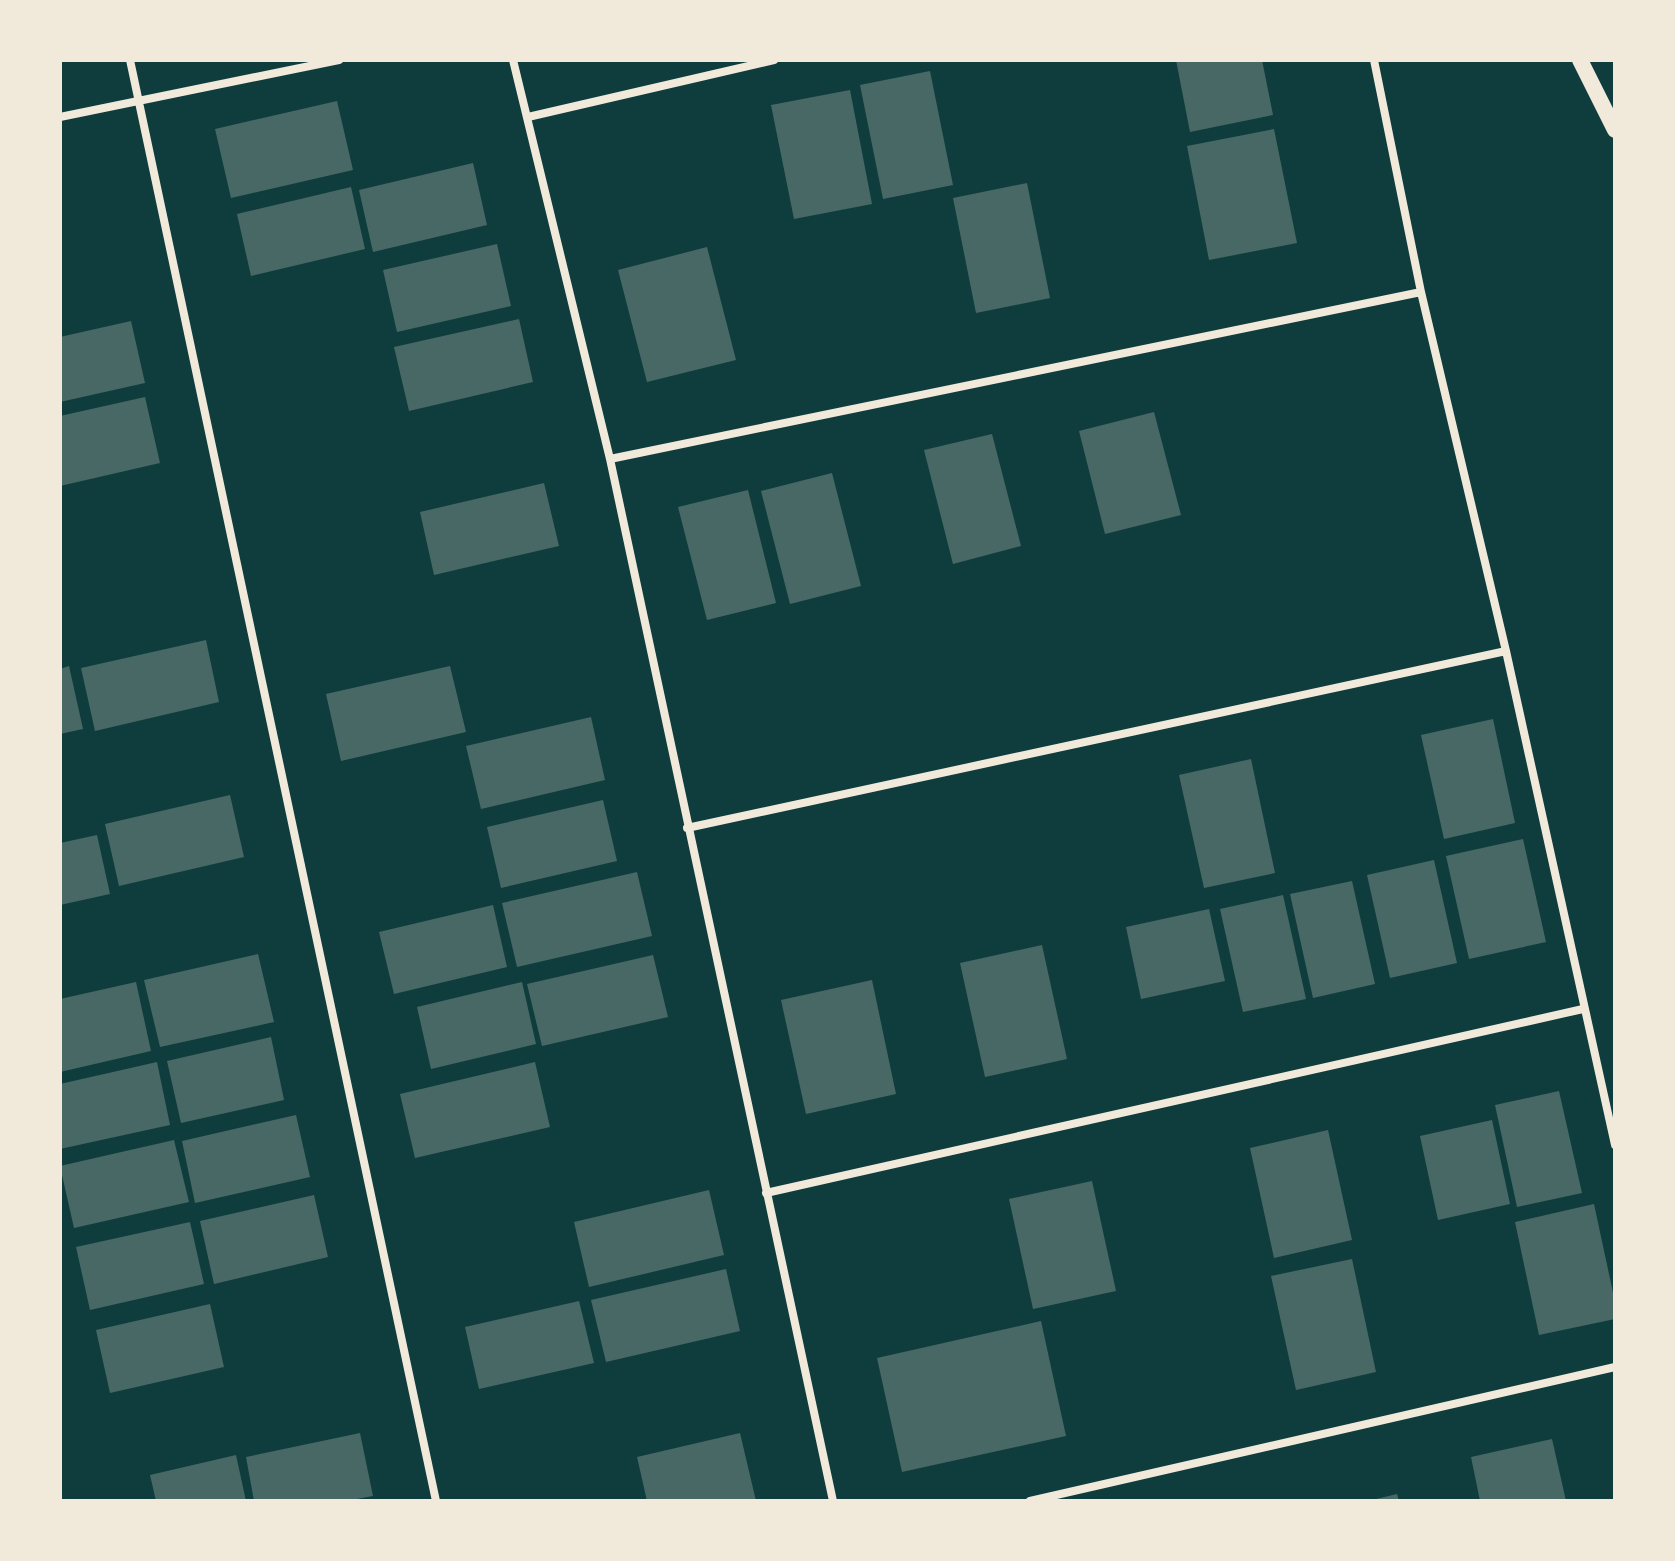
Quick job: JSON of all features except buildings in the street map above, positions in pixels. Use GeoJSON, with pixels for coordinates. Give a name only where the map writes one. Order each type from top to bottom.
{"type":"FeatureCollection","features":[{"type":"Feature","properties":{"kind":"main road"},"geometry":{"type":"LineString","coordinates":[[1580,60],[1615,130]]}},
{"type":"Feature","properties":{"kind":"street"},"geometry":{"type":"LineString","coordinates":[[130,60],[436,1501]]}},
{"type":"Feature","properties":{"kind":"street"},"geometry":{"type":"LineString","coordinates":[[60,117],[339,60]]}},
{"type":"Feature","properties":{"kind":"street"},"geometry":{"type":"LineString","coordinates":[[513,60],[610,459],[833,1501]]}},
{"type":"Feature","properties":{"kind":"street"},"geometry":{"type":"LineString","coordinates":[[528,117],[774,60]]}},
{"type":"Feature","properties":{"kind":"street"},"geometry":{"type":"LineString","coordinates":[[1374,60],[1421,292],[1506,651],[1615,1145]]}},
{"type":"Feature","properties":{"kind":"street"},"geometry":{"type":"LineString","coordinates":[[610,459],[1421,292]]}},
{"type":"Feature","properties":{"kind":"street"},"geometry":{"type":"LineString","coordinates":[[687,828],[1506,651]]}},
{"type":"Feature","properties":{"kind":"street"},"geometry":{"type":"LineString","coordinates":[[766,1193],[1583,1009]]}},
{"type":"Feature","properties":{"kind":"street"},"geometry":{"type":"LineString","coordinates":[[1030,1501],[1615,1367]]}}]}
